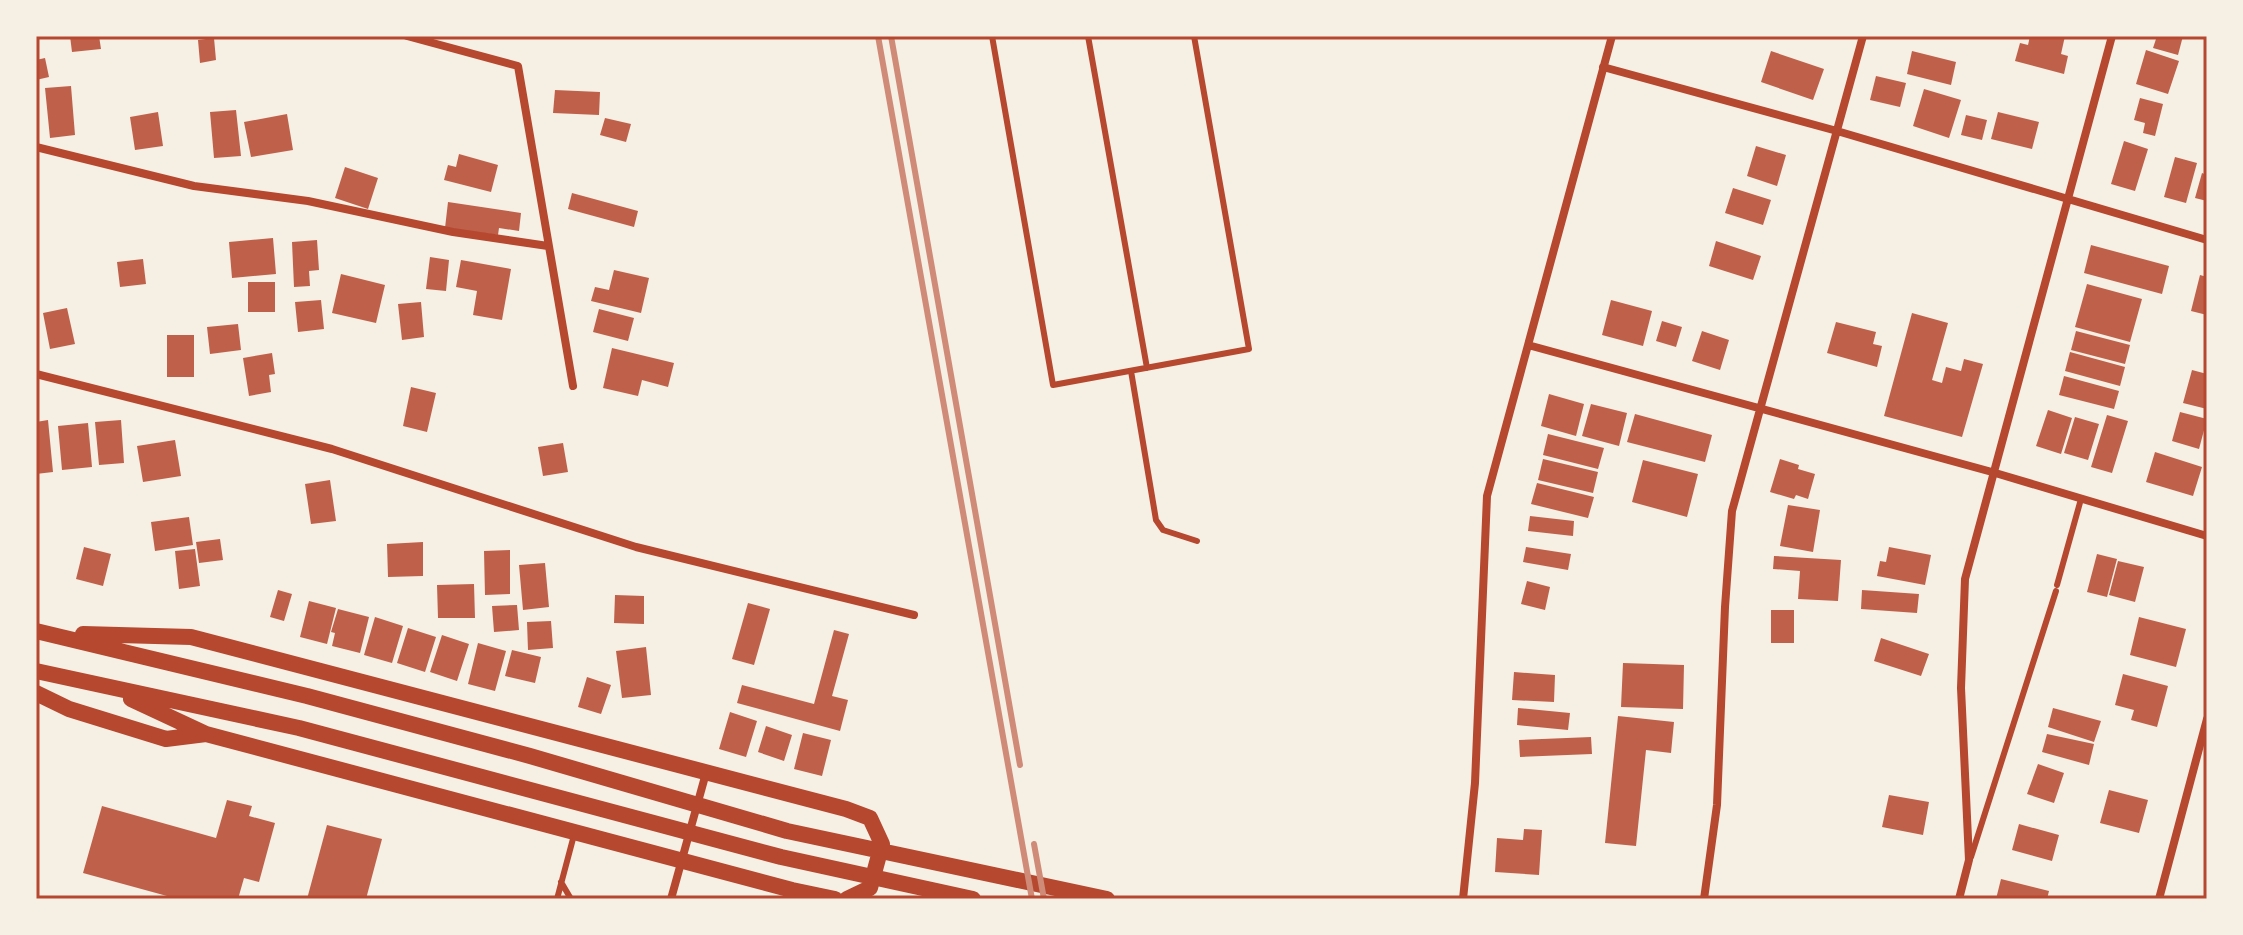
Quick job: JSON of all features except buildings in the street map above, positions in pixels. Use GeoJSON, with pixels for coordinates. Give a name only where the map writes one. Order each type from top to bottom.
{"type":"FeatureCollection","features":[{"type":"Feature","properties":{"kind":"main road"},"geometry":{"type":"LineString","coordinates":[[44,632],[307,696],[530,756],[787,831],[1107,899]]}},
{"type":"Feature","properties":{"kind":"main road"},"geometry":{"type":"LineString","coordinates":[[44,632],[191,637],[846,809],[870,818],[882,844],[870,888],[847,899]]}},
{"type":"Feature","properties":{"kind":"main road"},"geometry":{"type":"LineString","coordinates":[[36,671],[299,728],[781,857],[973,899]]}},
{"type":"Feature","properties":{"kind":"main road"},"geometry":{"type":"LineString","coordinates":[[104,686],[206,734],[835,899]]}},
{"type":"Feature","properties":{"kind":"main road"},"geometry":{"type":"LineString","coordinates":[[36,693],[69,709],[166,739],[206,734]]}},
{"type":"Feature","properties":{"kind":"street"},"geometry":{"type":"LineString","coordinates":[[407,36],[518,66],[573,386]]}},
{"type":"Feature","properties":{"kind":"street"},"geometry":{"type":"LineString","coordinates":[[1463,899],[1475,783],[1487,496],[1612,36]]}},
{"type":"Feature","properties":{"kind":"street"},"geometry":{"type":"LineString","coordinates":[[1704,899],[1717,805],[1732,511],[1863,36]]}},
{"type":"Feature","properties":{"kind":"street"},"geometry":{"type":"LineString","coordinates":[[1959,899],[1969,860],[1961,688],[1967,567],[2112,36]]}},
{"type":"Feature","properties":{"kind":"street"},"geometry":{"type":"LineString","coordinates":[[1603,67],[1837,131],[2207,240]]}},
{"type":"Feature","properties":{"kind":"street"},"geometry":{"type":"LineString","coordinates":[[36,147],[194,186],[308,201],[453,232],[548,246]]}},
{"type":"Feature","properties":{"kind":"street"},"geometry":{"type":"LineString","coordinates":[[1528,345],[1992,472],[2207,536]]}},
{"type":"Feature","properties":{"kind":"street"},"geometry":{"type":"LineString","coordinates":[[36,374],[332,449],[636,547],[914,615]]}},
{"type":"Feature","properties":{"kind":"street"},"geometry":{"type":"LineString","coordinates":[[2159,899],[2207,719]]}},
{"type":"Feature","properties":{"kind":"street"},"geometry":{"type":"LineString","coordinates":[[671,899],[706,773]]}},
{"type":"Feature","properties":{"kind":"lane"},"geometry":{"type":"LineString","coordinates":[[992,36],[1053,385],[1249,349],[1194,36]]}},
{"type":"Feature","properties":{"kind":"lane"},"geometry":{"type":"LineString","coordinates":[[1088,36],[1147,368]]}},
{"type":"Feature","properties":{"kind":"lane"},"geometry":{"type":"LineString","coordinates":[[1131,371],[1156,520],[1163,530],[1197,541]]}},
{"type":"Feature","properties":{"kind":"lane"},"geometry":{"type":"LineString","coordinates":[[1969,860],[2056,588],[2081,499]]}},
{"type":"Feature","properties":{"kind":"lane"},"geometry":{"type":"LineString","coordinates":[[557,899],[575,832]]}},
{"type":"Feature","properties":{"kind":"lane"},"geometry":{"type":"LineString","coordinates":[[561,882],[571,899]]}},
{"type":"Feature","properties":{"kind":"railway"},"geometry":{"type":"LineString","coordinates":[[878,36],[1032,899]]}},
{"type":"Feature","properties":{"kind":"railway"},"geometry":{"type":"LineString","coordinates":[[891,36],[1020,765]]}},
{"type":"Feature","properties":{"kind":"railway"},"geometry":{"type":"LineString","coordinates":[[1034,844],[1044,899]]}}]}
